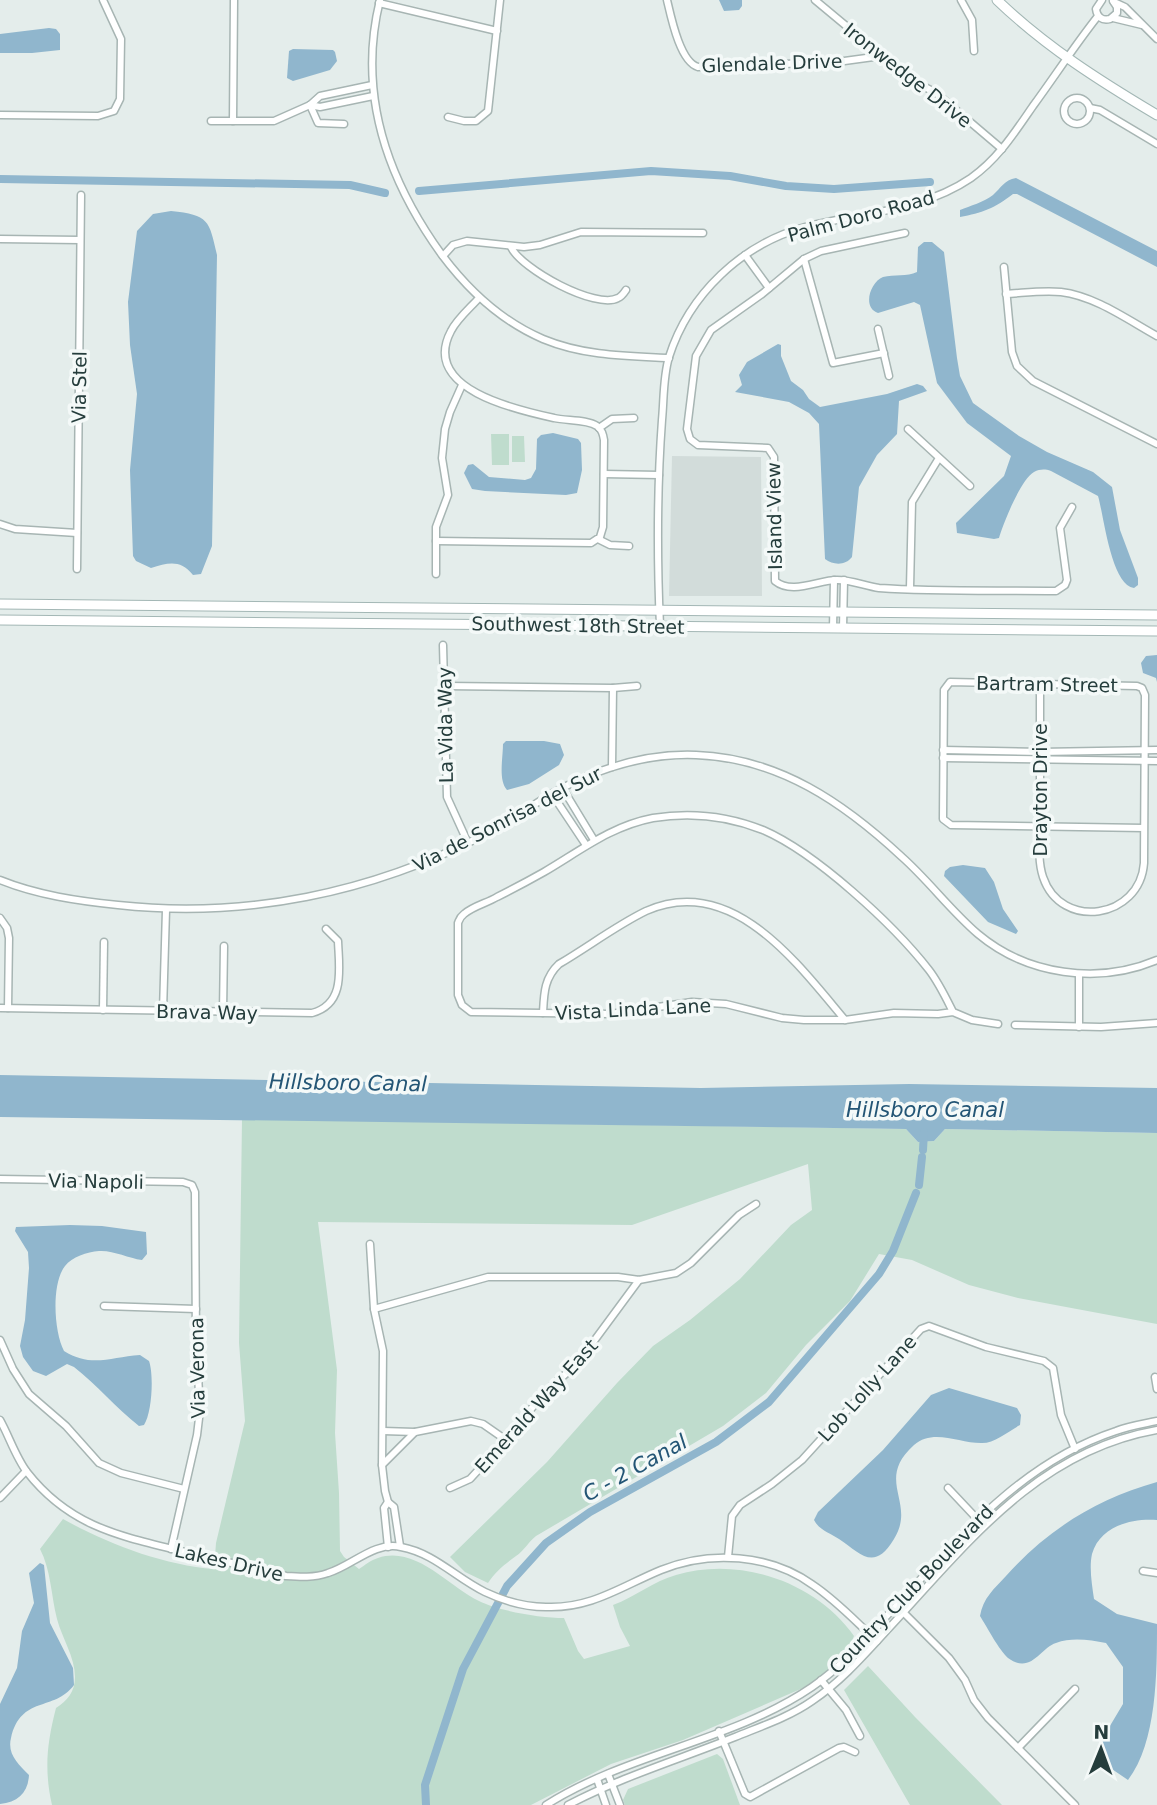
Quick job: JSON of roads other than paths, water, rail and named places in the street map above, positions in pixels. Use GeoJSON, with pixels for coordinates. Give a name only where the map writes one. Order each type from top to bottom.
{"type":"FeatureCollection","features":[{"type":"Feature","properties":{"kind":"main road"},"geometry":{"type":"LineString","coordinates":[[997,0],[1031,32],[1067,59],[1157,115]]}},
{"type":"Feature","properties":{"kind":"main road","name":"Southwest 18th Street"},"geometry":{"type":"LineString","coordinates":[[0,604],[1157,615]]}},
{"type":"Feature","properties":{"kind":"main road","name":"Southwest 18th Street"},"geometry":{"type":"LineString","coordinates":[[0,620],[1157,631]]}},
{"type":"Feature","properties":{"kind":"street"},"geometry":{"type":"LineString","coordinates":[[0,115],[98,116],[114,111],[120,99],[121,39],[103,0]]}},
{"type":"Feature","properties":{"kind":"street"},"geometry":{"type":"LineString","coordinates":[[233,121],[234,0]]}},
{"type":"Feature","properties":{"kind":"street"},"geometry":{"type":"LineString","coordinates":[[448,117],[476,121],[488,111],[500,0]]}},
{"type":"Feature","properties":{"kind":"street","name":"Glendale Drive"},"geometry":{"type":"LineString","coordinates":[[667,0],[677,36],[688,61],[698,67],[837,62],[881,57]]}},
{"type":"Feature","properties":{"kind":"street","name":"Ironwedge Drive"},"geometry":{"type":"LineString","coordinates":[[815,0],[881,57],[912,81],[936,93],[1002,149]]}},
{"type":"Feature","properties":{"kind":"street"},"geometry":{"type":"LineString","coordinates":[[961,0],[972,20],[974,51]]}},
{"type":"Feature","properties":{"kind":"street"},"geometry":{"type":"LineString","coordinates":[[1102,0],[1097,6],[1098,16],[1104,20],[1113,18],[1144,25]]}},
{"type":"Feature","properties":{"kind":"street"},"geometry":{"type":"LineString","coordinates":[[497,31],[379,1],[372,46],[373,96],[379,131],[392,169],[415,216],[443,256],[479,298],[513,323],[545,340],[566,347],[602,355],[669,358]]}},
{"type":"Feature","properties":{"kind":"street"},"geometry":{"type":"LineString","coordinates":[[1113,1],[1117,10],[1113,18]]}},
{"type":"Feature","properties":{"kind":"street"},"geometry":{"type":"LineString","coordinates":[[1113,1],[1125,7],[1157,39]]}},
{"type":"Feature","properties":{"kind":"street","name":"Palm Doro Road"},"geometry":{"type":"LineString","coordinates":[[660,626],[659,475],[664,392],[669,358],[683,323],[699,299],[729,267],[763,244],[805,227],[909,206],[940,196],[975,176],[1002,149],[1098,16]]}},
{"type":"Feature","properties":{"kind":"street"},"geometry":{"type":"LineString","coordinates":[[211,121],[274,121],[310,105],[320,96],[372,85]]}},
{"type":"Feature","properties":{"kind":"street"},"geometry":{"type":"LineString","coordinates":[[310,105],[320,107],[373,96]]}},
{"type":"Feature","properties":{"kind":"street"},"geometry":{"type":"LineString","coordinates":[[1090,108],[1089,117],[1082,123],[1073,124],[1064,115],[1064,107],[1072,98],[1085,100],[1090,108],[1100,110],[1157,144]]}},
{"type":"Feature","properties":{"kind":"street"},"geometry":{"type":"LineString","coordinates":[[310,105],[318,123],[344,124]]}},
{"type":"Feature","properties":{"kind":"street","name":"Via Stel"},"geometry":{"type":"LineString","coordinates":[[77,569],[81,195]]}},
{"type":"Feature","properties":{"kind":"street"},"geometry":{"type":"LineString","coordinates":[[443,256],[453,245],[462,241],[511,247],[540,245],[581,232],[703,233]]}},
{"type":"Feature","properties":{"kind":"street","name":"Island View"},"geometry":{"type":"LineString","coordinates":[[905,233],[821,251],[804,259],[711,330],[699,347],[694,366],[688,434],[698,445],[759,446],[772,452],[775,463],[775,581],[779,585],[805,586],[844,580],[878,587],[1056,591],[1065,585],[1067,574],[1060,527],[1072,506]]}},
{"type":"Feature","properties":{"kind":"street"},"geometry":{"type":"LineString","coordinates":[[0,239],[80,240]]}},
{"type":"Feature","properties":{"kind":"street"},"geometry":{"type":"LineString","coordinates":[[511,247],[524,264],[562,287],[614,300],[620,298],[626,290]]}},
{"type":"Feature","properties":{"kind":"street"},"geometry":{"type":"LineString","coordinates":[[745,255],[769,288]]}},
{"type":"Feature","properties":{"kind":"street"},"geometry":{"type":"LineString","coordinates":[[804,259],[833,363],[884,353]]}},
{"type":"Feature","properties":{"kind":"street"},"geometry":{"type":"LineString","coordinates":[[1004,267],[1012,352],[1017,366],[1033,381],[1157,444]]}},
{"type":"Feature","properties":{"kind":"street"},"geometry":{"type":"LineString","coordinates":[[1006,294],[1049,292],[1074,295],[1091,301],[1157,336]]}},
{"type":"Feature","properties":{"kind":"street"},"geometry":{"type":"LineString","coordinates":[[436,541],[591,543],[598,539],[603,527],[604,440],[599,428],[592,424],[514,408],[462,385],[449,367],[446,356],[447,340],[454,326],[479,298]]}},
{"type":"Feature","properties":{"kind":"street"},"geometry":{"type":"LineString","coordinates":[[878,329],[889,376]]}},
{"type":"Feature","properties":{"kind":"street"},"geometry":{"type":"LineString","coordinates":[[436,574],[437,522],[448,495],[443,458],[445,429],[462,385]]}},
{"type":"Feature","properties":{"kind":"street"},"geometry":{"type":"LineString","coordinates":[[599,428],[612,419],[634,418]]}},
{"type":"Feature","properties":{"kind":"street"},"geometry":{"type":"LineString","coordinates":[[908,429],[970,486]]}},
{"type":"Feature","properties":{"kind":"street"},"geometry":{"type":"LineString","coordinates":[[910,588],[912,502],[939,458]]}},
{"type":"Feature","properties":{"kind":"street"},"geometry":{"type":"LineString","coordinates":[[604,474],[659,475]]}},
{"type":"Feature","properties":{"kind":"street"},"geometry":{"type":"LineString","coordinates":[[0,524],[15,529],[77,533]]}},
{"type":"Feature","properties":{"kind":"street"},"geometry":{"type":"LineString","coordinates":[[598,539],[610,545],[629,546]]}},
{"type":"Feature","properties":{"kind":"street"},"geometry":{"type":"LineString","coordinates":[[834,580],[838,628]]}},
{"type":"Feature","properties":{"kind":"street"},"geometry":{"type":"LineString","coordinates":[[838,612],[844,580]]}},
{"type":"Feature","properties":{"kind":"street","name":"La Vida Way"},"geometry":{"type":"LineString","coordinates":[[443,645],[447,797],[468,843]]}},
{"type":"Feature","properties":{"kind":"street","name":"Bartram Street"},"geometry":{"type":"LineString","coordinates":[[943,750],[946,685],[950,682],[1137,686],[1142,688],[1145,695]]}},
{"type":"Feature","properties":{"kind":"street","name":"Drayton Drive"},"geometry":{"type":"LineString","coordinates":[[1040,684],[1040,869],[1047,887],[1063,905],[1091,913],[1115,907],[1128,899],[1135,890],[1143,869],[1145,695]]}},
{"type":"Feature","properties":{"kind":"street"},"geometry":{"type":"LineString","coordinates":[[445,687],[637,686]]}},
{"type":"Feature","properties":{"kind":"street"},"geometry":{"type":"LineString","coordinates":[[612,766],[613,688]]}},
{"type":"Feature","properties":{"kind":"street"},"geometry":{"type":"LineString","coordinates":[[1144,828],[946,823],[943,819],[943,750],[1157,761]]}},
{"type":"Feature","properties":{"kind":"street"},"geometry":{"type":"LineString","coordinates":[[943,758],[1156,750]]}},
{"type":"Feature","properties":{"kind":"street","name":"Via de Sonrisa del Sur"},"geometry":{"type":"LineString","coordinates":[[0,880],[80,900],[166,910],[278,903],[337,891],[404,871],[488,834],[552,794],[612,766],[665,756],[701,755],[737,760],[792,777],[828,797],[877,835],[928,882],[966,923],[996,947],[1031,964],[1080,974],[1121,971],[1157,960]]}},
{"type":"Feature","properties":{"kind":"street"},"geometry":{"type":"LineString","coordinates":[[562,789],[594,840]]}},
{"type":"Feature","properties":{"kind":"street"},"geometry":{"type":"LineString","coordinates":[[552,794],[586,845]]}},
{"type":"Feature","properties":{"kind":"street","name":"Vista Linda Lane"},"geometry":{"type":"LineString","coordinates":[[953,1012],[928,969],[878,915],[803,854],[764,831],[725,818],[671,816],[631,824],[594,840],[519,886],[464,913],[458,923],[458,995],[462,1005],[476,1012],[610,1014],[692,1002],[726,1004],[793,1019],[845,1020],[894,1013],[953,1012],[972,1020],[998,1024]]}},
{"type":"Feature","properties":{"kind":"street"},"geometry":{"type":"LineString","coordinates":[[543,1013],[545,985],[559,964],[647,911],[686,902],[727,909],[750,923],[791,958],[845,1020]]}},
{"type":"Feature","properties":{"kind":"street"},"geometry":{"type":"LineString","coordinates":[[163,1011],[166,910]]}},
{"type":"Feature","properties":{"kind":"street"},"geometry":{"type":"LineString","coordinates":[[0,918],[7,928],[9,938],[8,1008]]}},
{"type":"Feature","properties":{"kind":"street","name":"Brava Way"},"geometry":{"type":"LineString","coordinates":[[0,1008],[317,1011],[327,1006],[334,998],[339,982],[338,941],[326,929]]}},
{"type":"Feature","properties":{"kind":"street"},"geometry":{"type":"LineString","coordinates":[[103,1010],[104,942]]}},
{"type":"Feature","properties":{"kind":"street"},"geometry":{"type":"LineString","coordinates":[[223,1012],[224,946]]}},
{"type":"Feature","properties":{"kind":"street"},"geometry":{"type":"LineString","coordinates":[[1079,1027],[1080,974]]}},
{"type":"Feature","properties":{"kind":"street"},"geometry":{"type":"LineString","coordinates":[[1014,1025],[1079,1027],[1157,1023]]}},
{"type":"Feature","properties":{"kind":"street","name":"Via Napoli"},"geometry":{"type":"LineString","coordinates":[[0,1179],[183,1182],[191,1185]]}},
{"type":"Feature","properties":{"kind":"street","name":"Via Verona"},"geometry":{"type":"LineString","coordinates":[[171,1549],[197,1435],[200,1410],[195,1309],[197,1204],[191,1185]]}},
{"type":"Feature","properties":{"kind":"street"},"geometry":{"type":"LineString","coordinates":[[374,1309],[488,1277],[618,1277],[639,1280],[676,1273],[691,1263],[739,1214],[756,1204]]}},
{"type":"Feature","properties":{"kind":"street"},"geometry":{"type":"LineString","coordinates":[[370,1244],[374,1309],[383,1351],[382,1465],[388,1502],[394,1507],[400,1546]]}},
{"type":"Feature","properties":{"kind":"street","name":"Emerald Way East"},"geometry":{"type":"LineString","coordinates":[[450,1488],[470,1479],[544,1393],[577,1364],[639,1280]]}},
{"type":"Feature","properties":{"kind":"street"},"geometry":{"type":"LineString","coordinates":[[104,1306],[195,1309]]}},
{"type":"Feature","properties":{"kind":"street","name":"Lob Lolly Lane"},"geometry":{"type":"LineString","coordinates":[[728,1557],[732,1516],[740,1505],[802,1460],[921,1329],[929,1326],[986,1347],[1045,1361],[1053,1368],[1060,1415],[1077,1456]]}},
{"type":"Feature","properties":{"kind":"street"},"geometry":{"type":"LineString","coordinates":[[1,1343],[29,1394],[66,1426],[99,1463],[121,1473],[184,1489]]}},
{"type":"Feature","properties":{"kind":"street"},"geometry":{"type":"LineString","coordinates":[[1155,1377],[1157,1390]]}},
{"type":"Feature","properties":{"kind":"street","name":"Lakes Drive"},"geometry":{"type":"LineString","coordinates":[[0,1420],[26,1471],[72,1514],[96,1527],[133,1541],[286,1576],[306,1578],[330,1573],[360,1556],[400,1546],[439,1562],[485,1592],[515,1603],[547,1607],[574,1606],[609,1596],[661,1570],[691,1561],[728,1557],[780,1567],[812,1584],[877,1641]]}},
{"type":"Feature","properties":{"kind":"street"},"geometry":{"type":"LineString","coordinates":[[383,1431],[415,1432],[471,1421],[483,1424],[506,1440]]}},
{"type":"Feature","properties":{"kind":"street","name":"Country Club Boulevard"},"geometry":{"type":"LineString","coordinates":[[546,1805],[608,1774],[785,1704],[843,1663],[977,1520],[1017,1484],[1074,1448],[1118,1430],[1157,1421]]}},
{"type":"Feature","properties":{"kind":"street","name":"Country Club Boulevard"},"geometry":{"type":"LineString","coordinates":[[568,1805],[797,1711],[829,1689],[1015,1496],[1077,1456],[1128,1436],[1157,1430]]}},
{"type":"Feature","properties":{"kind":"street"},"geometry":{"type":"LineString","coordinates":[[382,1465],[415,1432]]}},
{"type":"Feature","properties":{"kind":"street"},"geometry":{"type":"LineString","coordinates":[[0,1498],[26,1471]]}},
{"type":"Feature","properties":{"kind":"street"},"geometry":{"type":"LineString","coordinates":[[948,1488],[984,1526]]}},
{"type":"Feature","properties":{"kind":"street"},"geometry":{"type":"LineString","coordinates":[[388,1502],[384,1508],[388,1547]]}},
{"type":"Feature","properties":{"kind":"street"},"geometry":{"type":"LineString","coordinates":[[1143,1571],[1157,1573]]}},
{"type":"Feature","properties":{"kind":"street"},"geometry":{"type":"LineString","coordinates":[[896,1606],[949,1658],[988,1718],[1075,1805]]}},
{"type":"Feature","properties":{"kind":"street"},"geometry":{"type":"LineString","coordinates":[[821,1680],[846,1710],[860,1736]]}},
{"type":"Feature","properties":{"kind":"street"},"geometry":{"type":"LineString","coordinates":[[1018,1748],[1075,1689]]}},
{"type":"Feature","properties":{"kind":"street"},"geometry":{"type":"LineString","coordinates":[[719,1731],[745,1794],[750,1797],[839,1748],[844,1747],[855,1752]]}},
{"type":"Feature","properties":{"kind":"street"},"geometry":{"type":"LineString","coordinates":[[608,1774],[620,1805]]}},
{"type":"Feature","properties":{"kind":"street"},"geometry":{"type":"LineString","coordinates":[[597,1779],[606,1805]]}},
{"type":"Feature","properties":{"kind":"water"},"geometry":{"type":"Polygon","coordinates":[[[719,0],[742,0],[742,6],[739,10],[724,11],[719,0]]]}},
{"type":"Feature","properties":{"kind":"water"},"geometry":{"type":"Polygon","coordinates":[[[56,29],[60,34],[60,50],[0,53],[0,34],[56,29]]]}},
{"type":"Feature","properties":{"kind":"water"},"geometry":{"type":"Polygon","coordinates":[[[333,50],[337,61],[330,70],[293,81],[287,78],[289,51],[333,50]]]}},
{"type":"Feature","properties":{"kind":"water"},"geometry":{"type":"Polygon","coordinates":[[[1016,178],[1157,251],[1157,267],[1017,194],[988,209],[960,217],[960,210],[993,195],[1006,182],[1016,178]]]}},
{"type":"Feature","properties":{"kind":"water"},"geometry":{"type":"Polygon","coordinates":[[[171,211],[200,217],[205,221],[212,234],[217,255],[212,546],[201,574],[193,575],[178,564],[151,568],[136,561],[133,556],[130,470],[137,394],[130,345],[128,302],[137,231],[153,214],[171,211]]]}},
{"type":"Feature","properties":{"kind":"water"},"geometry":{"type":"Polygon","coordinates":[[[924,242],[932,242],[944,252],[960,376],[973,403],[1019,436],[1047,452],[1093,472],[1112,487],[1120,530],[1138,578],[1138,585],[1134,588],[1126,584],[1114,563],[1098,496],[1051,471],[1038,470],[1029,476],[1013,502],[999,538],[957,533],[956,523],[1004,476],[1011,456],[967,423],[937,383],[920,305],[914,302],[878,313],[870,306],[871,289],[878,280],[887,276],[917,272],[918,247],[924,242]]]}},
{"type":"Feature","properties":{"kind":"water"},"geometry":{"type":"Polygon","coordinates":[[[778,344],[781,345],[781,356],[791,381],[820,407],[887,394],[917,384],[927,391],[899,401],[897,434],[877,455],[859,487],[852,557],[842,563],[825,559],[819,424],[809,413],[789,402],[735,392],[742,385],[739,375],[747,362],[778,344]]]}},
{"type":"Feature","properties":{"kind":"water"},"geometry":{"type":"Polygon","coordinates":[[[553,433],[578,439],[581,443],[582,470],[577,493],[566,495],[472,489],[464,473],[468,465],[473,464],[489,477],[525,480],[531,478],[536,469],[537,439],[541,435],[553,433]]]}},
{"type":"Feature","properties":{"kind":"water"},"geometry":{"type":"Polygon","coordinates":[[[1157,655],[1157,682],[1156,678],[1143,673],[1141,663],[1146,656],[1157,655]]]}},
{"type":"Feature","properties":{"kind":"water"},"geometry":{"type":"Polygon","coordinates":[[[506,741],[544,741],[560,744],[564,755],[559,765],[529,784],[507,790],[502,768],[503,744],[506,741]]]}},
{"type":"Feature","properties":{"kind":"water"},"geometry":{"type":"Polygon","coordinates":[[[963,865],[985,868],[994,882],[1003,909],[1018,931],[1016,934],[988,922],[944,876],[950,867],[963,865]]]}},
{"type":"Feature","properties":{"kind":"water","name":"Hillsboro Canal"},"geometry":{"type":"Polygon","coordinates":[[[0,1075],[701,1088],[909,1084],[1157,1088],[1157,1133],[945,1129],[934,1141],[918,1142],[906,1129],[0,1117],[0,1075]]]}},
{"type":"Feature","properties":{"kind":"water"},"geometry":{"type":"Polygon","coordinates":[[[70,1225],[146,1232],[147,1254],[142,1260],[99,1251],[80,1256],[65,1266],[56,1296],[56,1321],[64,1351],[83,1359],[101,1360],[140,1355],[149,1361],[151,1394],[144,1425],[139,1426],[74,1367],[67,1364],[46,1376],[33,1371],[23,1357],[20,1346],[29,1268],[28,1252],[15,1231],[16,1227],[70,1225]]]}},
{"type":"Feature","properties":{"kind":"water"},"geometry":{"type":"Polygon","coordinates":[[[949,1388],[1017,1408],[1021,1415],[1020,1425],[986,1443],[938,1437],[921,1440],[914,1445],[897,1470],[900,1526],[894,1539],[880,1555],[867,1557],[819,1526],[814,1520],[818,1512],[883,1450],[931,1395],[949,1388]]]}},
{"type":"Feature","properties":{"kind":"water"},"geometry":{"type":"Polygon","coordinates":[[[1157,1482],[1157,1520],[1128,1522],[1109,1530],[1096,1544],[1091,1559],[1094,1599],[1117,1614],[1157,1624],[1157,1664],[1150,1727],[1138,1764],[1128,1780],[1103,1763],[1098,1746],[1123,1704],[1123,1667],[1106,1643],[1062,1641],[1023,1664],[1008,1658],[980,1616],[986,1599],[993,1590],[1022,1559],[1056,1530],[1114,1497],[1157,1482]]]}},
{"type":"Feature","properties":{"kind":"water"},"geometry":{"type":"Polygon","coordinates":[[[40,1563],[44,1565],[50,1623],[73,1668],[74,1685],[57,1699],[30,1709],[16,1724],[10,1744],[17,1763],[29,1775],[27,1787],[21,1796],[0,1804],[0,1704],[17,1668],[22,1631],[34,1603],[29,1573],[40,1563]]]}},
{"type":"Feature","properties":{"kind":"waterway"},"geometry":{"type":"LineString","coordinates":[[419,191],[651,171],[730,176],[786,186],[834,189],[930,182]]}},
{"type":"Feature","properties":{"kind":"waterway"},"geometry":{"type":"LineString","coordinates":[[0,179],[350,185],[385,193]]}},
{"type":"Feature","properties":{"kind":"waterway"},"geometry":{"type":"LineString","coordinates":[[923,1150],[924,1132]]}},
{"type":"Feature","properties":{"kind":"waterway","name":"C - 2 Canal"},"geometry":{"type":"LineString","coordinates":[[919,1185],[922,1157]]}},
{"type":"Feature","properties":{"kind":"waterway","name":"C - 2 Canal"},"geometry":{"type":"LineString","coordinates":[[426,1805],[425,1785],[463,1669],[507,1586],[546,1543],[590,1512],[716,1442],[769,1402],[879,1274],[893,1251],[916,1193]]}}]}
